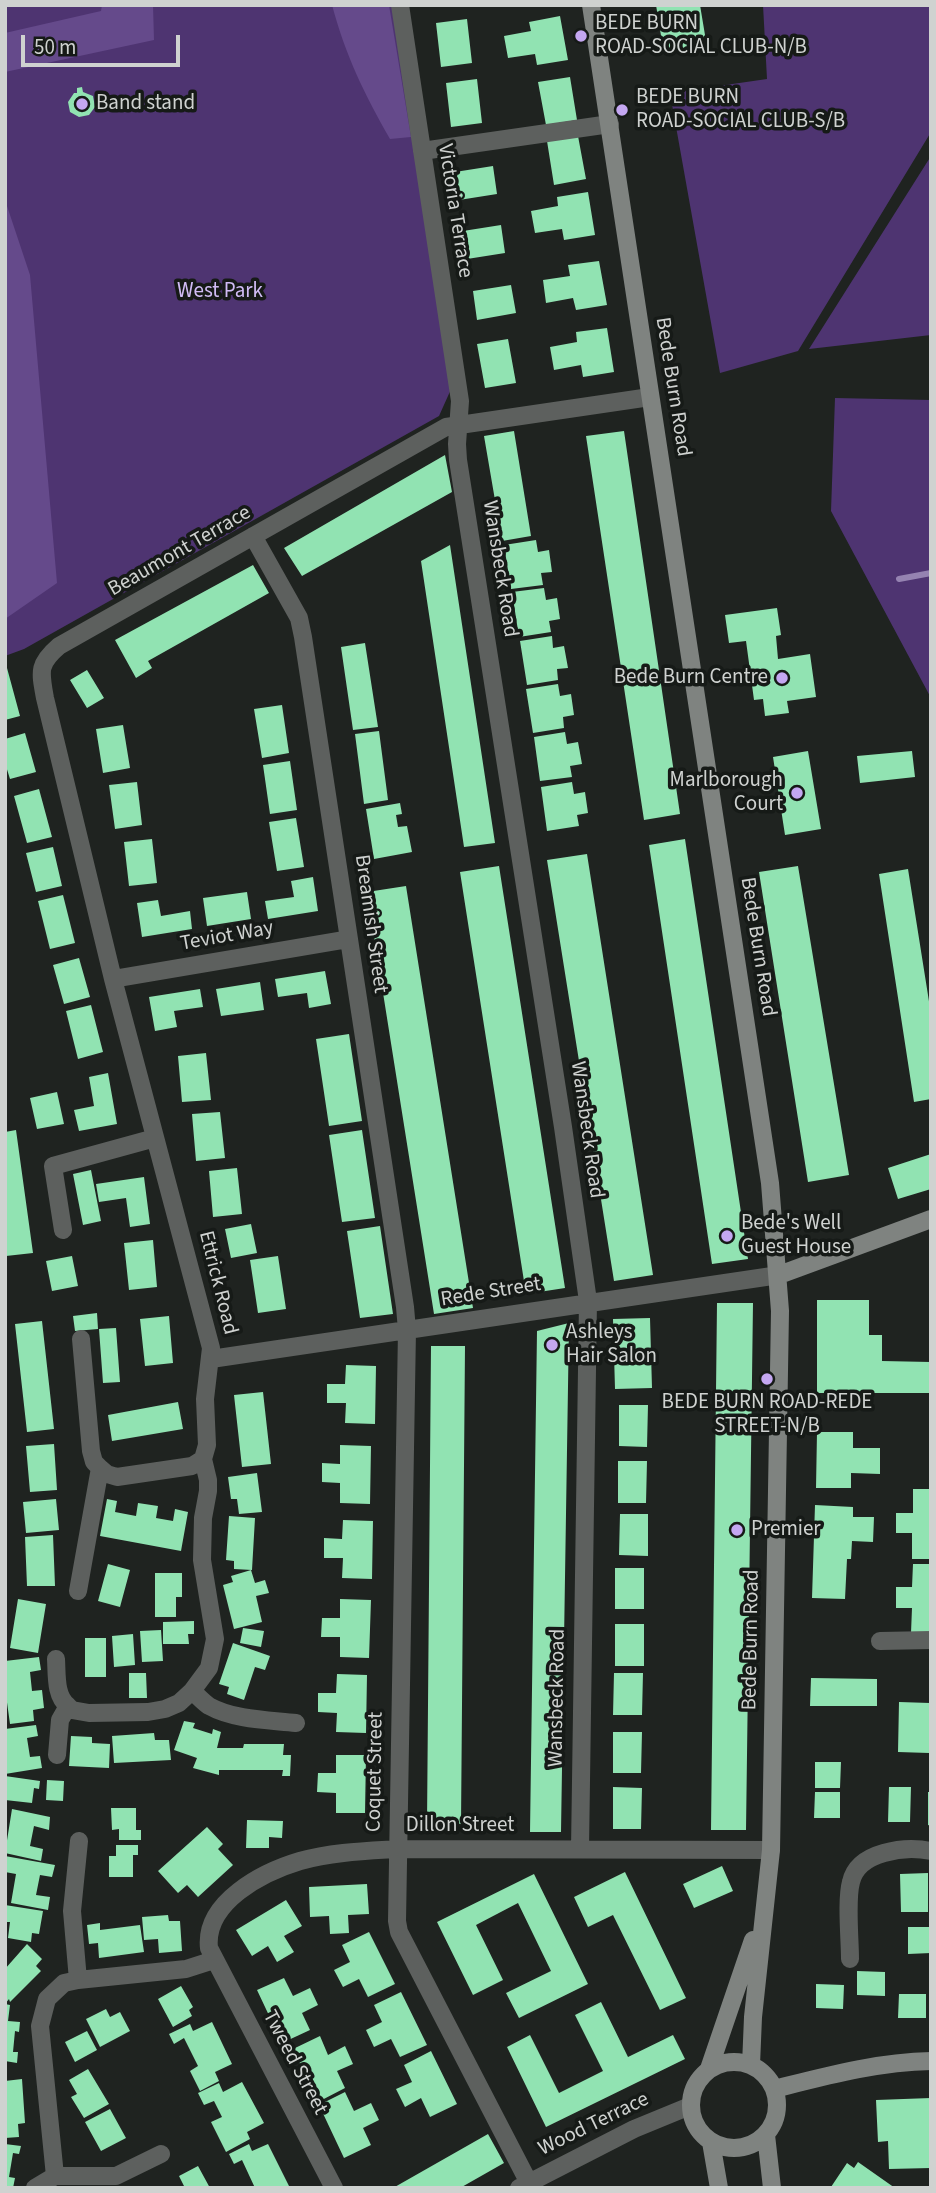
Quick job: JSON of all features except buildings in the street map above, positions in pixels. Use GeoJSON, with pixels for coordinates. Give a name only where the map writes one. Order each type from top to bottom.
{"type":"FeatureCollection","features":[{"type":"Feature","properties":{"kind":"main road","name":"Bede Burn Road"},"geometry":{"type":"LineString","coordinates":[[591,5],[768,1170],[779,1275],[771,1850],[753,2017],[751,2064]]}},
{"type":"Feature","properties":{"kind":"main road"},"geometry":{"type":"LineString","coordinates":[[779,1275],[931,1219]]}},
{"type":"Feature","properties":{"kind":"main road","name":"Bede Burn Road"},"geometry":{"type":"LineString","coordinates":[[709,2069],[765,1903]]}},
{"type":"Feature","properties":{"kind":"main road"},"geometry":{"type":"LineString","coordinates":[[737,2061],[751,2064],[764,2073],[774,2089],[778,2102],[776,2117],[766,2135],[754,2144],[740,2148],[724,2148],[711,2142],[693,2121],[690,2106],[692,2091],[709,2069],[722,2063],[737,2061]]}},
{"type":"Feature","properties":{"kind":"main road"},"geometry":{"type":"LineString","coordinates":[[774,2089],[855,2068],[901,2062],[931,2062]]}},
{"type":"Feature","properties":{"kind":"main road"},"geometry":{"type":"LineString","coordinates":[[766,2135],[772,2188]]}},
{"type":"Feature","properties":{"kind":"main road"},"geometry":{"type":"LineString","coordinates":[[711,2142],[719,2188]]}},
{"type":"Feature","properties":{"kind":"street","name":"Victoria Terrace"},"geometry":{"type":"LineString","coordinates":[[400,5],[460,401],[459,423]]}},
{"type":"Feature","properties":{"kind":"street"},"geometry":{"type":"LineString","coordinates":[[422,151],[610,124]]}},
{"type":"Feature","properties":{"kind":"street","name":"Beaumont Terrace"},"geometry":{"type":"LineString","coordinates":[[113,979],[45,698],[41,671],[46,658],[60,646],[446,427],[650,397]]}},
{"type":"Feature","properties":{"kind":"street","name":"Wansbeck Road"},"geometry":{"type":"LineString","coordinates":[[459,423],[458,460],[559,1099],[588,1301],[580,1849]]}},
{"type":"Feature","properties":{"kind":"street","name":"Breamish Street"},"geometry":{"type":"LineString","coordinates":[[253,536],[299,618],[407,1329]]}},
{"type":"Feature","properties":{"kind":"street","name":"Teviot Way"},"geometry":{"type":"LineString","coordinates":[[113,979],[349,939]]}},
{"type":"Feature","properties":{"kind":"street","name":"Ettrick Road"},"geometry":{"type":"LineString","coordinates":[[113,979],[208,1335],[211,1359],[205,1399],[207,1445],[203,1459],[208,1491],[203,1518],[202,1560],[215,1639],[209,1668],[192,1691]]}},
{"type":"Feature","properties":{"kind":"street"},"geometry":{"type":"LineString","coordinates":[[63,1230],[52,1166],[155,1138]]}},
{"type":"Feature","properties":{"kind":"street","name":"Rede Street"},"geometry":{"type":"LineString","coordinates":[[211,1359],[588,1301],[779,1275]]}},
{"type":"Feature","properties":{"kind":"street","name":"Coquet Street"},"geometry":{"type":"LineString","coordinates":[[407,1329],[397,1921],[524,2185]]}},
{"type":"Feature","properties":{"kind":"street"},"geometry":{"type":"LineString","coordinates":[[81,1339],[91,1451],[94,1462],[100,1468],[117,1477],[192,1466],[203,1459]]}},
{"type":"Feature","properties":{"kind":"street"},"geometry":{"type":"LineString","coordinates":[[78,1591],[100,1468]]}},
{"type":"Feature","properties":{"kind":"street"},"geometry":{"type":"LineString","coordinates":[[880,1641],[931,1640]]}},
{"type":"Feature","properties":{"kind":"street"},"geometry":{"type":"LineString","coordinates":[[56,1660],[58,1692],[62,1702],[72,1710],[89,1713],[148,1712],[179,1703],[192,1691],[208,1705],[222,1711],[296,1723]]}},
{"type":"Feature","properties":{"kind":"street"},"geometry":{"type":"LineString","coordinates":[[57,1755],[60,1720],[68,1706]]}},
{"type":"Feature","properties":{"kind":"street"},"geometry":{"type":"LineString","coordinates":[[78,1980],[72,1911],[79,1841]]}},
{"type":"Feature","properties":{"kind":"street"},"geometry":{"type":"LineString","coordinates":[[850,1959],[850,1883],[856,1869],[877,1856],[896,1850],[916,1848],[931,1851]]}},
{"type":"Feature","properties":{"kind":"street","name":"Dillon Street"},"geometry":{"type":"LineString","coordinates":[[214,1960],[207,1935],[219,1910],[251,1885],[299,1861],[351,1852],[398,1849],[771,1850]]}},
{"type":"Feature","properties":{"kind":"street"},"geometry":{"type":"LineString","coordinates":[[55,2176],[40,2026],[47,1999],[64,1983],[186,1969],[214,1960]]}},
{"type":"Feature","properties":{"kind":"street","name":"Tweed Street"},"geometry":{"type":"LineString","coordinates":[[214,1960],[334,2188]]}},
{"type":"Feature","properties":{"kind":"street","name":"Wood Terrace"},"geometry":{"type":"LineString","coordinates":[[524,2185],[634,2129],[690,2106]]}},
{"type":"Feature","properties":{"kind":"street"},"geometry":{"type":"LineString","coordinates":[[35,2188],[55,2176],[116,2176],[161,2154]]}},
{"type":"Feature","properties":{"kind":"green space","name":"West Park"},"geometry":{"type":"Polygon","coordinates":[[[5,5],[394,5],[452,387],[439,416],[24,649],[5,656],[5,5]]]}},
{"type":"Feature","properties":{"kind":"green space"},"geometry":{"type":"Polygon","coordinates":[[[763,5],[931,5],[931,132],[798,351],[720,373],[670,93],[767,79],[763,5]]]}},
{"type":"Feature","properties":{"kind":"green space"},"geometry":{"type":"Polygon","coordinates":[[[931,156],[931,335],[809,349],[931,156]]]}},
{"type":"Feature","properties":{"kind":"green space"},"geometry":{"type":"Polygon","coordinates":[[[835,398],[931,400],[931,698],[831,511],[835,398]]]}},
{"type":"Feature","properties":{"kind":"shaded area"},"geometry":{"type":"Polygon","coordinates":[[[102,5],[153,5],[154,40],[5,72],[5,33],[101,11],[102,5]]]}},
{"type":"Feature","properties":{"kind":"shaded area"},"geometry":{"type":"Polygon","coordinates":[[[332,5],[389,5],[411,137],[390,139],[356,74],[332,5]]]}},
{"type":"Feature","properties":{"kind":"shaded area"},"geometry":{"type":"Polygon","coordinates":[[[5,200],[30,275],[57,583],[5,619],[5,200]]]}},
{"type":"Feature","properties":{"kind":"waterway"},"geometry":{"type":"LineString","coordinates":[[899,579],[931,573]]}},
{"type":"Feature","properties":{"kind":"place","name":"BEDE BURN ROAD-SOCIAL CLUB-N/B"},"geometry":{"type":"Point","coordinates":[581,36]}},
{"type":"Feature","properties":{"kind":"place","name":"Band stand"},"geometry":{"type":"Point","coordinates":[82,104]}},
{"type":"Feature","properties":{"kind":"place","name":"BEDE BURN ROAD-SOCIAL CLUB-S/B"},"geometry":{"type":"Point","coordinates":[622,110]}},
{"type":"Feature","properties":{"kind":"place","name":"Bede Burn Centre"},"geometry":{"type":"Point","coordinates":[782,678]}},
{"type":"Feature","properties":{"kind":"place","name":"Marlborough Court"},"geometry":{"type":"Point","coordinates":[797,793]}},
{"type":"Feature","properties":{"kind":"place","name":"Bede's Well Guest House"},"geometry":{"type":"Point","coordinates":[727,1236]}},
{"type":"Feature","properties":{"kind":"place","name":"Ashleys Hair Salon"},"geometry":{"type":"Point","coordinates":[552,1345]}},
{"type":"Feature","properties":{"kind":"place","name":"BEDE BURN ROAD-REDE STREET-N/B"},"geometry":{"type":"Point","coordinates":[767,1379]}},
{"type":"Feature","properties":{"kind":"place","name":"Premier"},"geometry":{"type":"Point","coordinates":[737,1530]}}]}
